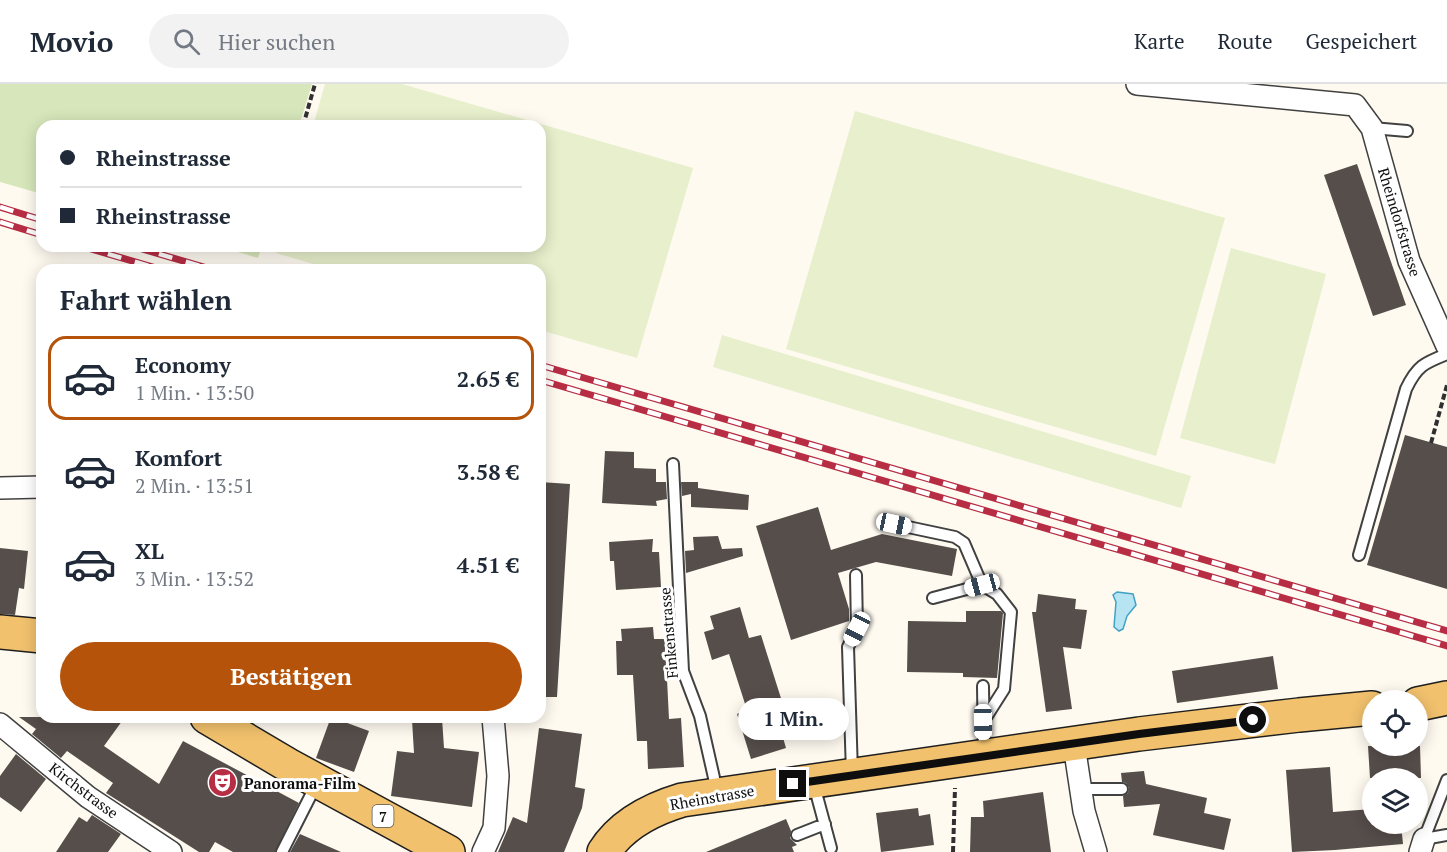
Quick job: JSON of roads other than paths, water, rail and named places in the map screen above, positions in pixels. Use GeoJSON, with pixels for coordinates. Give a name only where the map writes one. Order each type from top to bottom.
{"type":"FeatureCollection","features":[{"type":"Feature","properties":{"kind":"main road"},"geometry":{"type":"LineString","coordinates":[[0,632],[36,635]]}},
{"type":"Feature","properties":{"kind":"main road"},"geometry":{"type":"LineString","coordinates":[[1428,702],[1447,699]]}},
{"type":"Feature","properties":{"kind":"main road","name":"Rheinstrasse"},"geometry":{"type":"LineString","coordinates":[[604,852],[610,842],[641,817],[664,805],[682,800],[1242,722],[1362,709]]}},
{"type":"Feature","properties":{"kind":"main road","name":"7"},"geometry":{"type":"LineString","coordinates":[[218,723],[448,852]]}},
{"type":"Feature","properties":{"kind":"street"},"geometry":{"type":"LineString","coordinates":[[1137,84],[1355,105],[1372,128]]}},
{"type":"Feature","properties":{"kind":"street","name":"Rheindorfstrasse"},"geometry":{"type":"LineString","coordinates":[[1372,128],[1409,261],[1447,346]]}},
{"type":"Feature","properties":{"kind":"street"},"geometry":{"type":"LineString","coordinates":[[0,488],[36,487]]}},
{"type":"Feature","properties":{"kind":"street"},"geometry":{"type":"LineString","coordinates":[[483,852],[494,828],[498,776],[494,723]]}},
{"type":"Feature","properties":{"kind":"street","name":"Kirchstrasse"},"geometry":{"type":"LineString","coordinates":[[0,724],[88,797],[171,852]]}},
{"type":"Feature","properties":{"kind":"street"},"geometry":{"type":"LineString","coordinates":[[1074,745],[1084,811],[1096,852]]}},
{"type":"Feature","properties":{"kind":"lane"},"geometry":{"type":"LineString","coordinates":[[1372,128],[1407,131]]}},
{"type":"Feature","properties":{"kind":"lane"},"geometry":{"type":"LineString","coordinates":[[1359,555],[1406,388],[1414,371],[1431,360],[1447,354]]}},
{"type":"Feature","properties":{"kind":"lane","name":"Finkenstrasse"},"geometry":{"type":"LineString","coordinates":[[673,464],[683,671],[700,716],[718,795]]}},
{"type":"Feature","properties":{"kind":"lane"},"geometry":{"type":"LineString","coordinates":[[894,524],[955,537],[964,543],[982,585],[997,594],[1011,612],[1004,689],[983,722]]}},
{"type":"Feature","properties":{"kind":"lane"},"geometry":{"type":"LineString","coordinates":[[852,776],[848,647],[857,629],[856,575]]}},
{"type":"Feature","properties":{"kind":"lane"},"geometry":{"type":"LineString","coordinates":[[933,598],[982,585]]}},
{"type":"Feature","properties":{"kind":"lane"},"geometry":{"type":"LineString","coordinates":[[982,686],[984,757]]}},
{"type":"Feature","properties":{"kind":"lane"},"geometry":{"type":"LineString","coordinates":[[282,852],[318,780]]}},
{"type":"Feature","properties":{"kind":"lane"},"geometry":{"type":"LineString","coordinates":[[1422,846],[1447,780]]}},
{"type":"Feature","properties":{"kind":"lane"},"geometry":{"type":"LineString","coordinates":[[813,782],[831,848]]}},
{"type":"Feature","properties":{"kind":"lane"},"geometry":{"type":"LineString","coordinates":[[1080,789],[1122,789]]}},
{"type":"Feature","properties":{"kind":"lane"},"geometry":{"type":"LineString","coordinates":[[797,835],[825,824]]}},
{"type":"Feature","properties":{"kind":"lane"},"geometry":{"type":"LineString","coordinates":[[1422,846],[1447,835]]}},
{"type":"Feature","properties":{"kind":"water"},"geometry":{"type":"Polygon","coordinates":[[[1117,592],[1133,594],[1136,605],[1127,616],[1123,629],[1119,631],[1114,627],[1116,602],[1113,595],[1117,592]]]}},
{"type":"Feature","properties":{"kind":"railway"},"geometry":{"type":"LineString","coordinates":[[0,207],[36,218]]}},
{"type":"Feature","properties":{"kind":"railway"},"geometry":{"type":"LineString","coordinates":[[0,222],[36,233]]}},
{"type":"Feature","properties":{"kind":"railway"},"geometry":{"type":"LineString","coordinates":[[102,252],[142,264]]}},
{"type":"Feature","properties":{"kind":"railway"},"geometry":{"type":"LineString","coordinates":[[152,252],[194,264]]}},
{"type":"Feature","properties":{"kind":"railway"},"geometry":{"type":"LineString","coordinates":[[546,367],[1447,631]]}},
{"type":"Feature","properties":{"kind":"railway"},"geometry":{"type":"LineString","coordinates":[[546,382],[1447,646]]}},
{"type":"Feature","properties":{"kind":"place","name":"Panorama-Film"},"geometry":{"type":"Point","coordinates":[223,783]}}]}
